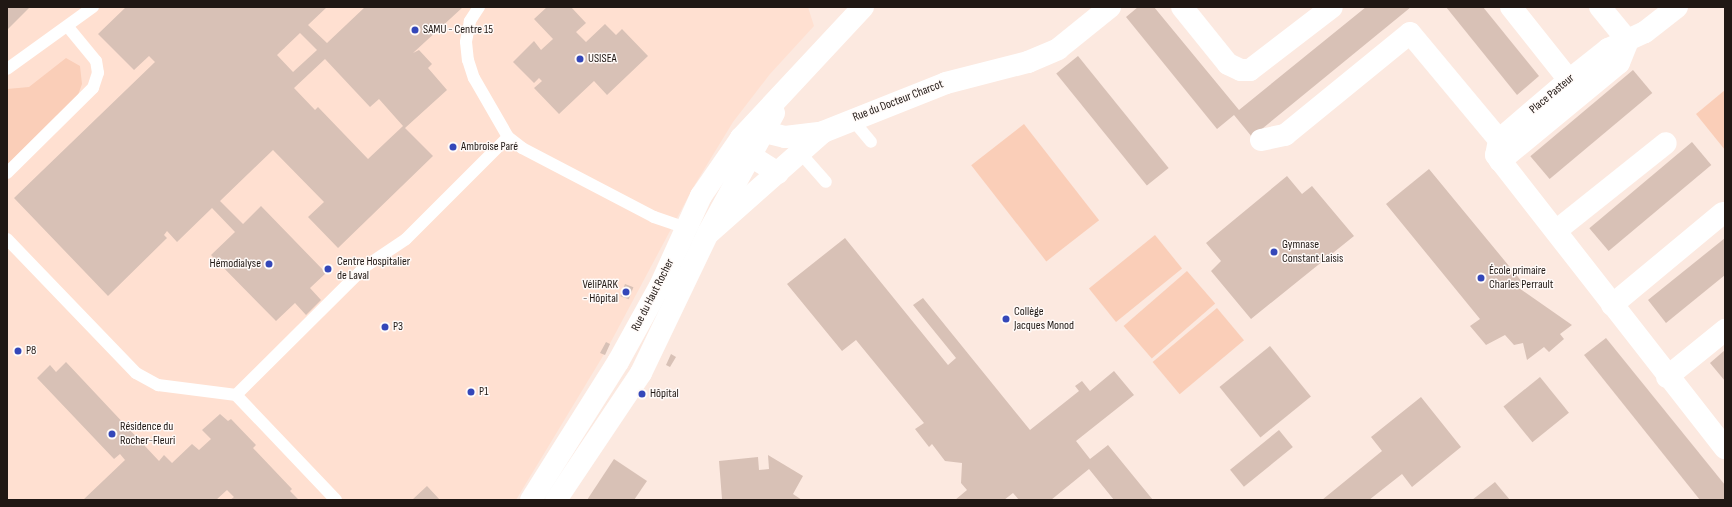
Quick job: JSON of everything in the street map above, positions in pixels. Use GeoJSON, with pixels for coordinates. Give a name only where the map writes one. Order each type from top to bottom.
{"type":"FeatureCollection","features":[{"type":"Feature","properties":{"kind":"street","name":"Rue du Haut Rocher"},"geometry":{"type":"LineString","coordinates":[[531,500],[574,433],[657,293],[684,229],[701,196],[741,138],[782,96],[863,7]]}},
{"type":"Feature","properties":{"kind":"street","name":"Rue du Docteur Charcot"},"geometry":{"type":"LineString","coordinates":[[708,233],[823,132],[851,118],[946,82],[1028,62],[1058,49],[1110,7]]}},
{"type":"Feature","properties":{"kind":"street"},"geometry":{"type":"LineString","coordinates":[[1189,9],[1228,64],[1250,70],[1332,7]]}},
{"type":"Feature","properties":{"kind":"street"},"geometry":{"type":"LineString","coordinates":[[1510,7],[1569,80]]}},
{"type":"Feature","properties":{"kind":"street"},"geometry":{"type":"LineString","coordinates":[[1600,7],[1628,41]]}},
{"type":"Feature","properties":{"kind":"street","name":"Place Pasteur"},"geometry":{"type":"LineString","coordinates":[[1499,140],[1608,48],[1628,41],[1677,7]]}},
{"type":"Feature","properties":{"kind":"street"},"geometry":{"type":"LineString","coordinates":[[1261,140],[1284,135],[1410,33],[1499,140],[1496,155],[1500,161],[1557,230],[1667,377],[1725,448]]}},
{"type":"Feature","properties":{"kind":"street","name":"Place Pasteur"},"geometry":{"type":"LineString","coordinates":[[1500,161],[1619,63],[1628,41]]}},
{"type":"Feature","properties":{"kind":"street","name":"Rue du Haut Rocher"},"geometry":{"type":"LineString","coordinates":[[556,500],[641,373],[708,233],[752,157],[775,135],[782,96]]}},
{"type":"Feature","properties":{"kind":"street"},"geometry":{"type":"LineString","coordinates":[[778,173],[752,157],[741,138],[823,132]]}},
{"type":"Feature","properties":{"kind":"street"},"geometry":{"type":"LineString","coordinates":[[1557,230],[1666,142]]}},
{"type":"Feature","properties":{"kind":"street"},"geometry":{"type":"LineString","coordinates":[[1612,305],[1723,213]]}},
{"type":"Feature","properties":{"kind":"street"},"geometry":{"type":"LineString","coordinates":[[1667,377],[1725,330]]}},
{"type":"Feature","properties":{"kind":"lane"},"geometry":{"type":"LineString","coordinates":[[7,69],[94,7]]}},
{"type":"Feature","properties":{"kind":"lane"},"geometry":{"type":"LineString","coordinates":[[479,7],[470,21],[466,42],[468,60],[474,78],[508,137],[522,148],[684,229],[708,233]]}},
{"type":"Feature","properties":{"kind":"lane"},"geometry":{"type":"LineString","coordinates":[[7,173],[93,88],[98,72],[96,61],[68,27]]}},
{"type":"Feature","properties":{"kind":"lane"},"geometry":{"type":"LineString","coordinates":[[851,118],[871,142]]}},
{"type":"Feature","properties":{"kind":"lane"},"geometry":{"type":"LineString","coordinates":[[775,135],[800,153],[826,182]]}},
{"type":"Feature","properties":{"kind":"lane"},"geometry":{"type":"LineString","coordinates":[[236,395],[366,266],[406,239],[508,137]]}},
{"type":"Feature","properties":{"kind":"lane"},"geometry":{"type":"LineString","coordinates":[[7,239],[136,373],[158,385],[236,395],[336,500]]}},
{"type":"Feature","properties":{"kind":"lane"},"geometry":{"type":"LineString","coordinates":[[574,433],[599,437]]}},
{"type":"Feature","properties":{"kind":"shaded area","name":"Centre Hospitalier de Laval"},"geometry":{"type":"Polygon","coordinates":[[[7,7],[808,7],[814,26],[770,74],[733,122],[694,186],[606,351],[516,500],[7,500],[7,7]]]}},
{"type":"Feature","properties":{"kind":"shaded area"},"geometry":{"type":"Polygon","coordinates":[[[66,58],[80,66],[82,84],[78,95],[7,166],[7,89],[29,87],[66,58]]]}},
{"type":"Feature","properties":{"kind":"shaded area"},"geometry":{"type":"Polygon","coordinates":[[[1725,90],[1725,150],[1696,114],[1725,90]]]}},
{"type":"Feature","properties":{"kind":"shaded area"},"geometry":{"type":"Polygon","coordinates":[[[1024,124],[1099,220],[1046,261],[971,165],[1024,124]]]}},
{"type":"Feature","properties":{"kind":"shaded area"},"geometry":{"type":"Polygon","coordinates":[[[1155,235],[1182,268],[1116,322],[1089,288],[1155,235]]]}},
{"type":"Feature","properties":{"kind":"shaded area"},"geometry":{"type":"Polygon","coordinates":[[[1187,271],[1215,303],[1152,359],[1124,326],[1187,271]]]}},
{"type":"Feature","properties":{"kind":"shaded area"},"geometry":{"type":"Polygon","coordinates":[[[1217,308],[1244,340],[1180,394],[1153,362],[1217,308]]]}},
{"type":"Feature","properties":{"kind":"building"},"geometry":{"type":"Polygon","coordinates":[[[7,7],[30,7],[7,30],[7,7]]]}},
{"type":"Feature","properties":{"kind":"building"},"geometry":{"type":"Polygon","coordinates":[[[126,7],[327,7],[308,25],[327,43],[365,7],[463,7],[413,53],[419,50],[432,64],[428,68],[447,90],[405,128],[433,156],[338,248],[308,217],[324,202],[273,150],[220,201],[243,224],[261,206],[326,273],[310,288],[321,300],[306,315],[295,303],[276,321],[211,255],[235,232],[212,208],[177,242],[167,231],[164,235],[167,238],[108,296],[14,198],[155,62],[149,56],[134,70],[98,34],[126,7]],[[300,33],[277,55],[293,72],[317,50],[300,33]],[[325,59],[294,88],[315,110],[318,107],[368,159],[403,126],[379,99],[370,107],[325,59]]]}},
{"type":"Feature","properties":{"kind":"building","name":"USISEA"},"geometry":{"type":"Polygon","coordinates":[[[547,7],[571,7],[586,23],[576,32],[586,42],[605,24],[616,35],[622,29],[648,56],[607,95],[594,81],[559,114],[534,88],[542,81],[539,78],[534,83],[513,62],[534,41],[541,50],[553,39],[534,19],[547,7]]]}},
{"type":"Feature","properties":{"kind":"building"},"geometry":{"type":"Polygon","coordinates":[[[1138,7],[1154,7],[1239,110],[1366,7],[1411,7],[1252,137],[1234,115],[1217,129],[1126,17],[1138,7]]]}},
{"type":"Feature","properties":{"kind":"building"},"geometry":{"type":"Polygon","coordinates":[[[1446,7],[1483,7],[1539,76],[1517,95],[1446,7]]]}},
{"type":"Feature","properties":{"kind":"building"},"geometry":{"type":"Polygon","coordinates":[[[1078,56],[1169,168],[1147,186],[1056,74],[1078,56]]]}},
{"type":"Feature","properties":{"kind":"building"},"geometry":{"type":"Polygon","coordinates":[[[1633,70],[1652,93],[1550,179],[1530,156],[1633,70]]]}},
{"type":"Feature","properties":{"kind":"building"},"geometry":{"type":"Polygon","coordinates":[[[1692,142],[1711,165],[1609,251],[1589,228],[1692,142]]]}},
{"type":"Feature","properties":{"kind":"building"},"geometry":{"type":"Polygon","coordinates":[[[1429,169],[1523,283],[1519,288],[1572,325],[1560,334],[1564,339],[1549,352],[1544,347],[1527,360],[1523,343],[1514,345],[1505,335],[1486,345],[1470,326],[1480,319],[1386,204],[1429,169]]]}},
{"type":"Feature","properties":{"kind":"building","name":"Gymnase Constant Laisis"},"geometry":{"type":"Polygon","coordinates":[[[1287,176],[1302,194],[1312,186],[1354,236],[1251,319],[1211,271],[1221,261],[1206,243],[1287,176]]]}},
{"type":"Feature","properties":{"kind":"building"},"geometry":{"type":"Polygon","coordinates":[[[845,238],[948,365],[956,358],[913,305],[923,298],[1030,430],[1079,391],[1075,386],[1082,381],[1090,391],[1114,371],[1134,395],[1076,441],[1090,459],[1108,445],[1153,500],[1114,500],[1089,469],[1051,500],[1019,500],[1013,493],[1004,500],[955,500],[967,490],[961,483],[962,463],[945,461],[932,444],[929,447],[915,429],[924,423],[856,340],[842,351],[787,284],[845,238]]]}},
{"type":"Feature","properties":{"kind":"building"},"geometry":{"type":"Polygon","coordinates":[[[1725,238],[1725,275],[1666,323],[1648,300],[1725,238]]]}},
{"type":"Feature","properties":{"kind":"building","name":"VéliPARK - Hôpital"},"geometry":{"type":"Polygon","coordinates":[[[625,284],[633,287],[629,299],[620,296],[625,284]]]}},
{"type":"Feature","properties":{"kind":"building"},"geometry":{"type":"Polygon","coordinates":[[[1606,338],[1725,485],[1725,500],[1700,500],[1584,355],[1606,338]]]}},
{"type":"Feature","properties":{"kind":"building"},"geometry":{"type":"Polygon","coordinates":[[[606,342],[610,344],[605,355],[600,353],[606,342]]]}},
{"type":"Feature","properties":{"kind":"building"},"geometry":{"type":"Polygon","coordinates":[[[1270,346],[1311,397],[1260,437],[1219,387],[1270,346]]]}},
{"type":"Feature","properties":{"kind":"building"},"geometry":{"type":"Polygon","coordinates":[[[1725,350],[1725,381],[1710,363],[1725,350]]]}},
{"type":"Feature","properties":{"kind":"building"},"geometry":{"type":"Polygon","coordinates":[[[671,354],[676,357],[670,367],[666,365],[671,354]]]}},
{"type":"Feature","properties":{"kind":"building","name":"Résidence du Rocher-Fleuri"},"geometry":{"type":"Polygon","coordinates":[[[66,362],[159,461],[164,455],[172,463],[192,444],[199,450],[211,439],[202,430],[220,414],[228,421],[231,419],[256,445],[253,448],[292,489],[290,491],[299,500],[230,500],[234,497],[227,490],[216,500],[83,500],[125,460],[120,454],[114,459],[37,378],[50,365],[56,372],[66,362]]]}},
{"type":"Feature","properties":{"kind":"building"},"geometry":{"type":"Polygon","coordinates":[[[1540,377],[1569,413],[1532,442],[1503,407],[1540,377]]]}},
{"type":"Feature","properties":{"kind":"building"},"geometry":{"type":"Polygon","coordinates":[[[1421,397],[1461,447],[1412,487],[1402,474],[1369,500],[1322,500],[1382,451],[1371,437],[1421,397]]]}},
{"type":"Feature","properties":{"kind":"building"},"geometry":{"type":"Polygon","coordinates":[[[1279,430],[1293,447],[1244,487],[1230,470],[1279,430]]]}},
{"type":"Feature","properties":{"kind":"building"},"geometry":{"type":"Polygon","coordinates":[[[768,455],[803,476],[793,494],[802,500],[722,499],[719,461],[758,457],[759,470],[769,469],[768,455]]]}},
{"type":"Feature","properties":{"kind":"building"},"geometry":{"type":"Polygon","coordinates":[[[614,459],[647,481],[634,500],[587,500],[614,459]]]}},
{"type":"Feature","properties":{"kind":"building"},"geometry":{"type":"Polygon","coordinates":[[[1495,482],[1510,500],[1472,500],[1495,482]]]}},
{"type":"Feature","properties":{"kind":"building"},"geometry":{"type":"Polygon","coordinates":[[[427,486],[440,500],[412,500],[427,486]]]}},
{"type":"Feature","properties":{"kind":"place","name":"SAMU - Centre 15"},"geometry":{"type":"Point","coordinates":[415,30]}},
{"type":"Feature","properties":{"kind":"place","name":"USISEA"},"geometry":{"type":"Point","coordinates":[580,59]}},
{"type":"Feature","properties":{"kind":"place","name":"Ambroise Paré"},"geometry":{"type":"Point","coordinates":[453,147]}},
{"type":"Feature","properties":{"kind":"place","name":"Gymnase Constant Laisis"},"geometry":{"type":"Point","coordinates":[1274,252]}},
{"type":"Feature","properties":{"kind":"place","name":"Hémodialyse"},"geometry":{"type":"Point","coordinates":[269,264]}},
{"type":"Feature","properties":{"kind":"place","name":"Centre Hospitalier de Laval"},"geometry":{"type":"Point","coordinates":[328,269]}},
{"type":"Feature","properties":{"kind":"place","name":"École primaire Charles Perrault"},"geometry":{"type":"Point","coordinates":[1481,278]}},
{"type":"Feature","properties":{"kind":"place","name":"VéliPARK - Hôpital"},"geometry":{"type":"Point","coordinates":[626,292]}},
{"type":"Feature","properties":{"kind":"place","name":"Collège Jacques Monod"},"geometry":{"type":"Point","coordinates":[1006,319]}},
{"type":"Feature","properties":{"kind":"place","name":"P3"},"geometry":{"type":"Point","coordinates":[385,327]}},
{"type":"Feature","properties":{"kind":"place","name":"P8"},"geometry":{"type":"Point","coordinates":[18,351]}},
{"type":"Feature","properties":{"kind":"place","name":"P1"},"geometry":{"type":"Point","coordinates":[471,392]}},
{"type":"Feature","properties":{"kind":"place","name":"Hôpital"},"geometry":{"type":"Point","coordinates":[642,394]}},
{"type":"Feature","properties":{"kind":"place","name":"Résidence du Rocher-Fleuri"},"geometry":{"type":"Point","coordinates":[112,434]}}]}
